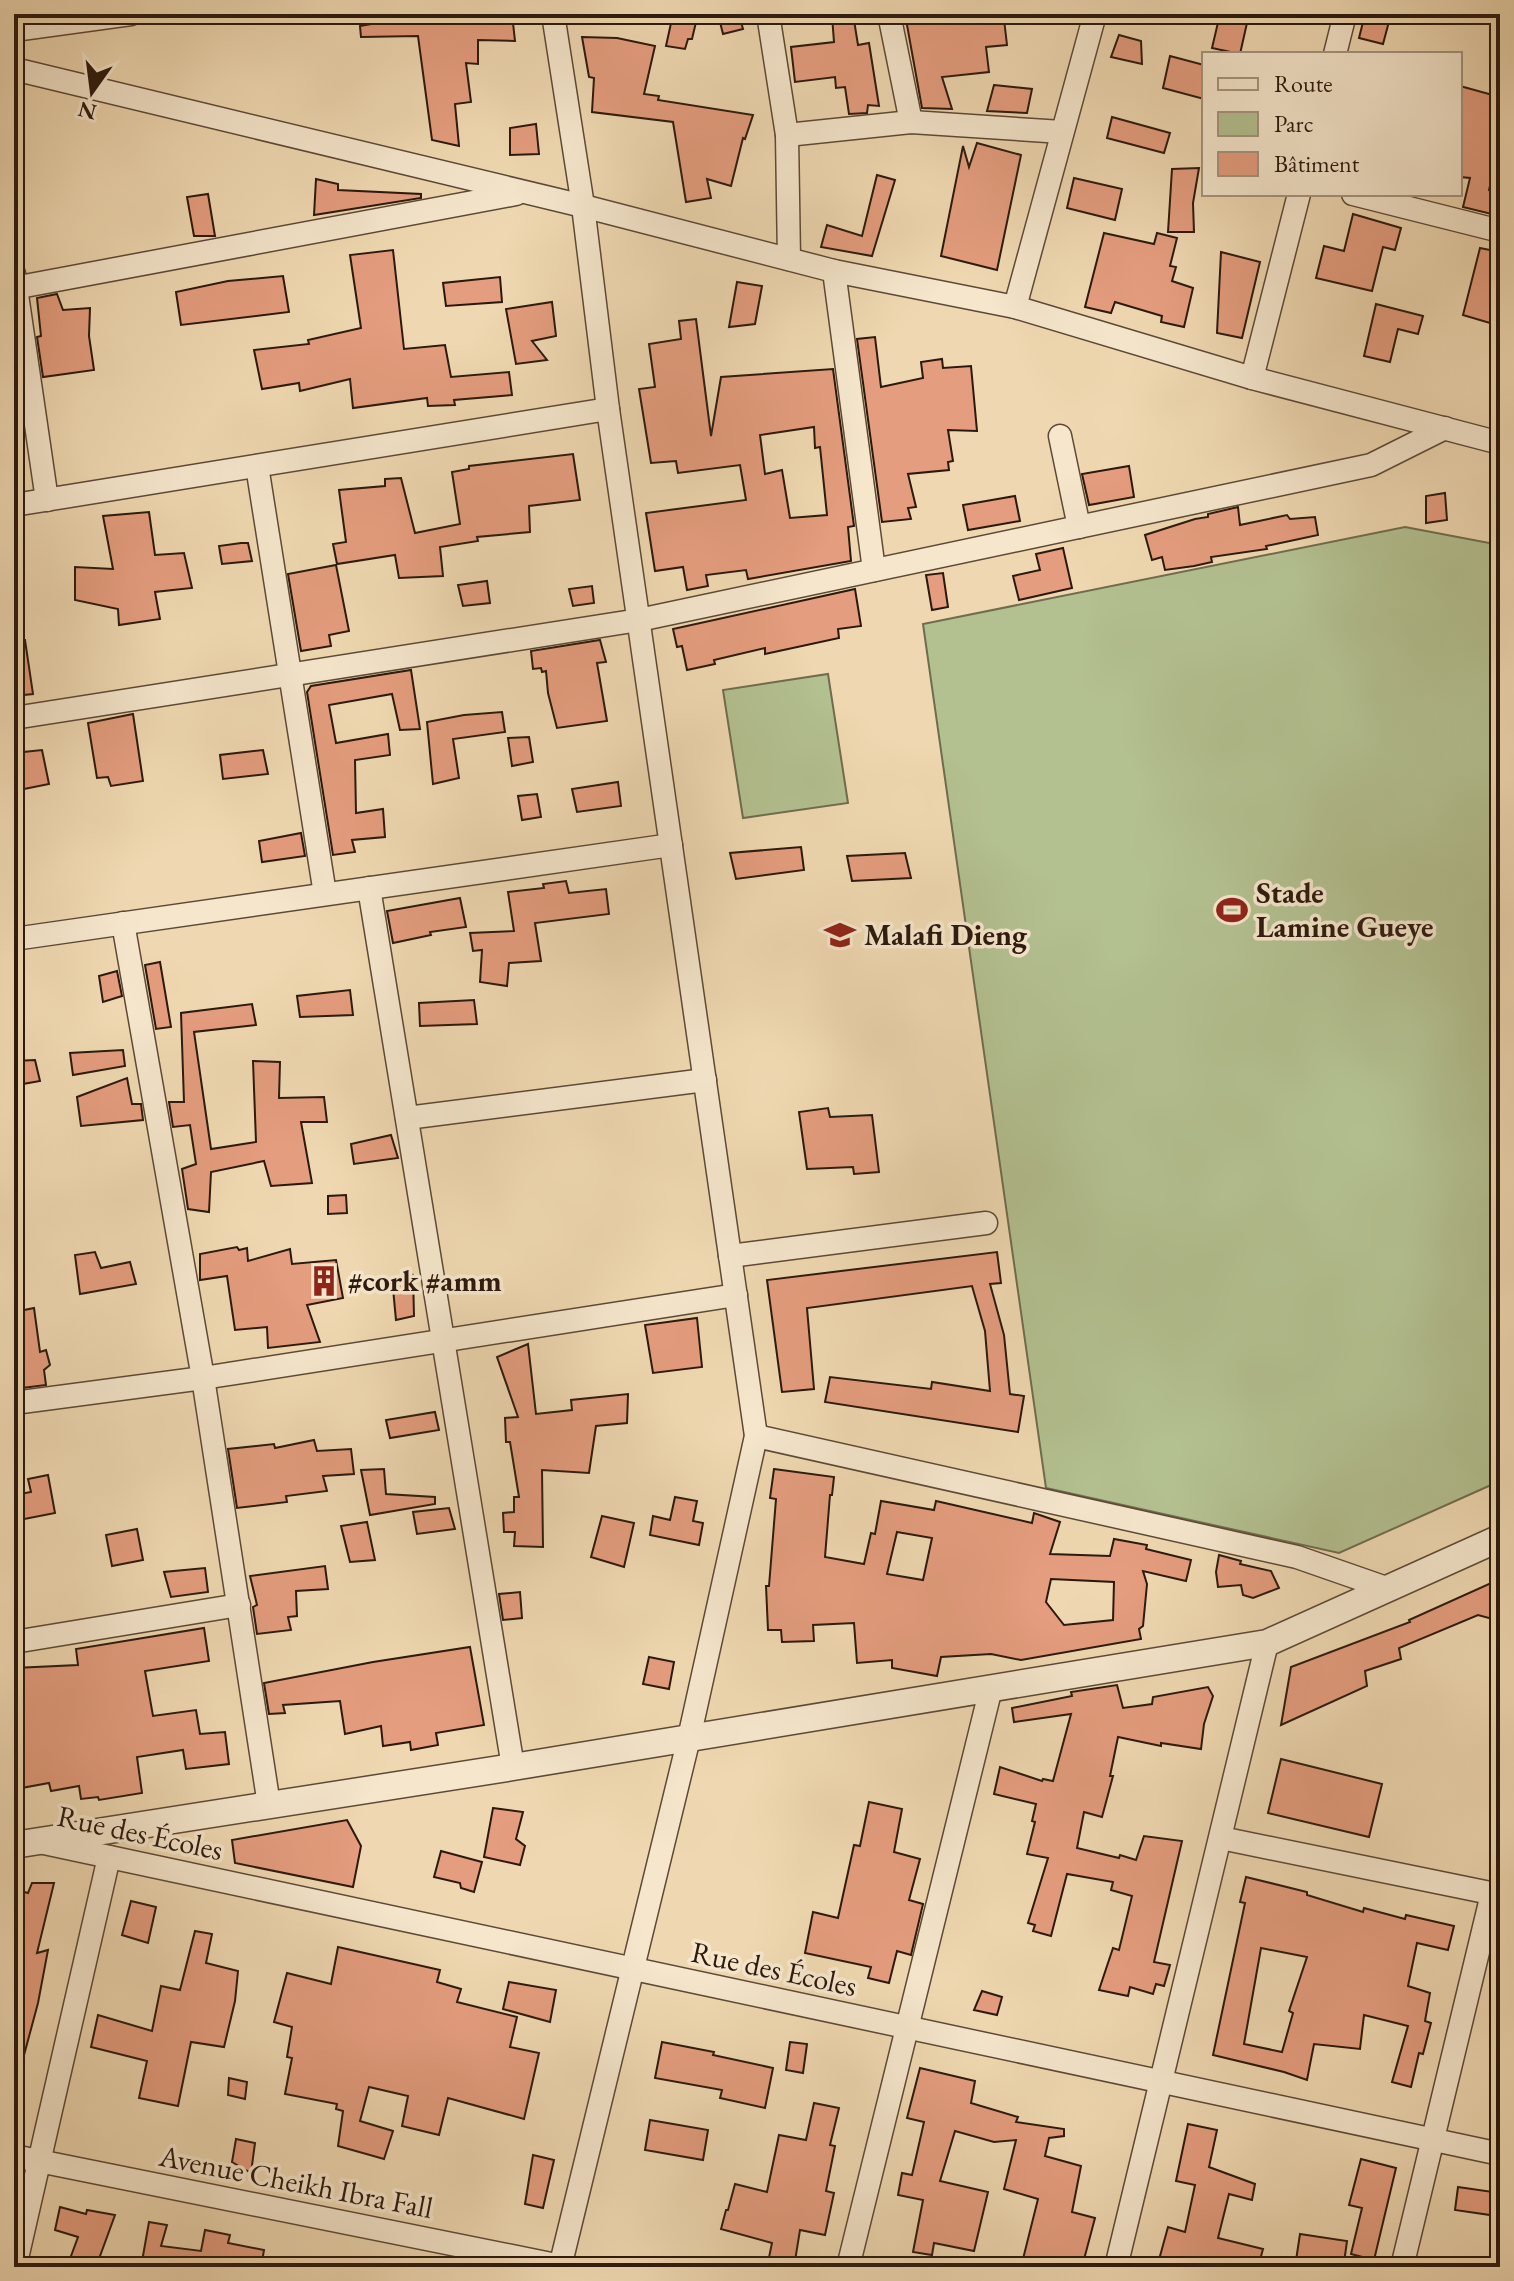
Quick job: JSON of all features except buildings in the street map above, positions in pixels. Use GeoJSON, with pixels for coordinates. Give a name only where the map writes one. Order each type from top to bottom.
{"type":"FeatureCollection","features":[{"type":"Feature","properties":{"kind":"street"},"geometry":{"type":"LineString","coordinates":[[14,30],[131,14]]}},
{"type":"Feature","properties":{"kind":"street"},"geometry":{"type":"LineString","coordinates":[[553,14],[583,206],[608,409],[756,1436],[689,1738],[562,2267]]}},
{"type":"Feature","properties":{"kind":"street"},"geometry":{"type":"LineString","coordinates":[[768,14],[787,135],[789,259]]}},
{"type":"Feature","properties":{"kind":"street"},"geometry":{"type":"LineString","coordinates":[[889,14],[911,122]]}},
{"type":"Feature","properties":{"kind":"street"},"geometry":{"type":"LineString","coordinates":[[1015,307],[1095,14]]}},
{"type":"Feature","properties":{"kind":"street"},"geometry":{"type":"LineString","coordinates":[[1336,52],[1345,14]]}},
{"type":"Feature","properties":{"kind":"street"},"geometry":{"type":"LineString","coordinates":[[14,69],[583,206],[834,271],[1015,307],[1252,378],[1500,443]]}},
{"type":"Feature","properties":{"kind":"street"},"geometry":{"type":"LineString","coordinates":[[787,135],[911,122],[1062,132]]}},
{"type":"Feature","properties":{"kind":"street"},"geometry":{"type":"LineString","coordinates":[[47,500],[15,283],[525,193]]}},
{"type":"Feature","properties":{"kind":"street"},"geometry":{"type":"LineString","coordinates":[[1252,378],[1298,196]]}},
{"type":"Feature","properties":{"kind":"street"},"geometry":{"type":"LineString","coordinates":[[1361,196],[1500,231]]}},
{"type":"Feature","properties":{"kind":"street"},"geometry":{"type":"LineString","coordinates":[[834,271],[874,570]]}},
{"type":"Feature","properties":{"kind":"street"},"geometry":{"type":"LineString","coordinates":[[14,505],[608,409]]}},
{"type":"Feature","properties":{"kind":"street"},"geometry":{"type":"LineString","coordinates":[[14,718],[639,620],[1371,465],[1445,428]]}},
{"type":"Feature","properties":{"kind":"street"},"geometry":{"type":"LineString","coordinates":[[1060,436],[1079,527]]}},
{"type":"Feature","properties":{"kind":"street"},"geometry":{"type":"LineString","coordinates":[[257,466],[325,894]]}},
{"type":"Feature","properties":{"kind":"street"},"geometry":{"type":"LineString","coordinates":[[14,939],[671,845]]}},
{"type":"Feature","properties":{"kind":"street"},"geometry":{"type":"LineString","coordinates":[[369,888],[513,1767]]}},
{"type":"Feature","properties":{"kind":"street"},"geometry":{"type":"LineString","coordinates":[[123,923],[203,1378],[269,1805]]}},
{"type":"Feature","properties":{"kind":"street"},"geometry":{"type":"LineString","coordinates":[[407,1118],[705,1080]]}},
{"type":"Feature","properties":{"kind":"street"},"geometry":{"type":"LineString","coordinates":[[730,1256],[986,1223]]}},
{"type":"Feature","properties":{"kind":"street"},"geometry":{"type":"LineString","coordinates":[[14,1403],[203,1378],[736,1295]]}},
{"type":"Feature","properties":{"kind":"street"},"geometry":{"type":"LineString","coordinates":[[756,1436],[1297,1557],[1389,1589]]}},
{"type":"Feature","properties":{"kind":"street"},"geometry":{"type":"LineString","coordinates":[[24,1843],[513,1767],[1267,1643],[1500,1538]]}},
{"type":"Feature","properties":{"kind":"street"},"geometry":{"type":"LineString","coordinates":[[14,1642],[239,1605]]}},
{"type":"Feature","properties":{"kind":"street"},"geometry":{"type":"LineString","coordinates":[[1116,2267],[1267,1643]]}},
{"type":"Feature","properties":{"kind":"street"},"geometry":{"type":"LineString","coordinates":[[848,2267],[991,1688]]}},
{"type":"Feature","properties":{"kind":"street"},"geometry":{"type":"LineString","coordinates":[[1221,1838],[1496,1894],[1402,2267]]}},
{"type":"Feature","properties":{"kind":"street","name":"Rue des Écoles"},"geometry":{"type":"LineString","coordinates":[[24,1843],[109,1857],[1500,2154]]}},
{"type":"Feature","properties":{"kind":"street"},"geometry":{"type":"LineString","coordinates":[[15,2267],[109,1857]]}},
{"type":"Feature","properties":{"kind":"street","name":"Avenue Cheikh Ibra Fall"},"geometry":{"type":"LineString","coordinates":[[14,2156],[562,2267]]}},
{"type":"Feature","properties":{"kind":"green space","name":"Stade Lamine Gueye"},"geometry":{"type":"Polygon","coordinates":[[[1405,527],[1500,545],[1500,1481],[1339,1553],[1046,1488],[923,624],[1405,527]]]}},
{"type":"Feature","properties":{"kind":"green space"},"geometry":{"type":"Polygon","coordinates":[[[828,674],[848,803],[743,818],[723,690],[828,674]]]}},
{"type":"Feature","properties":{"kind":"place","name":"Stade Lamine Gueye"},"geometry":{"type":"Point","coordinates":[1232,910]}},
{"type":"Feature","properties":{"kind":"place","name":"Malafi Dieng"},"geometry":{"type":"Point","coordinates":[840,935]}},
{"type":"Feature","properties":{"kind":"place","name":"#cork #amm"},"geometry":{"type":"Point","coordinates":[324,1281]}}]}
